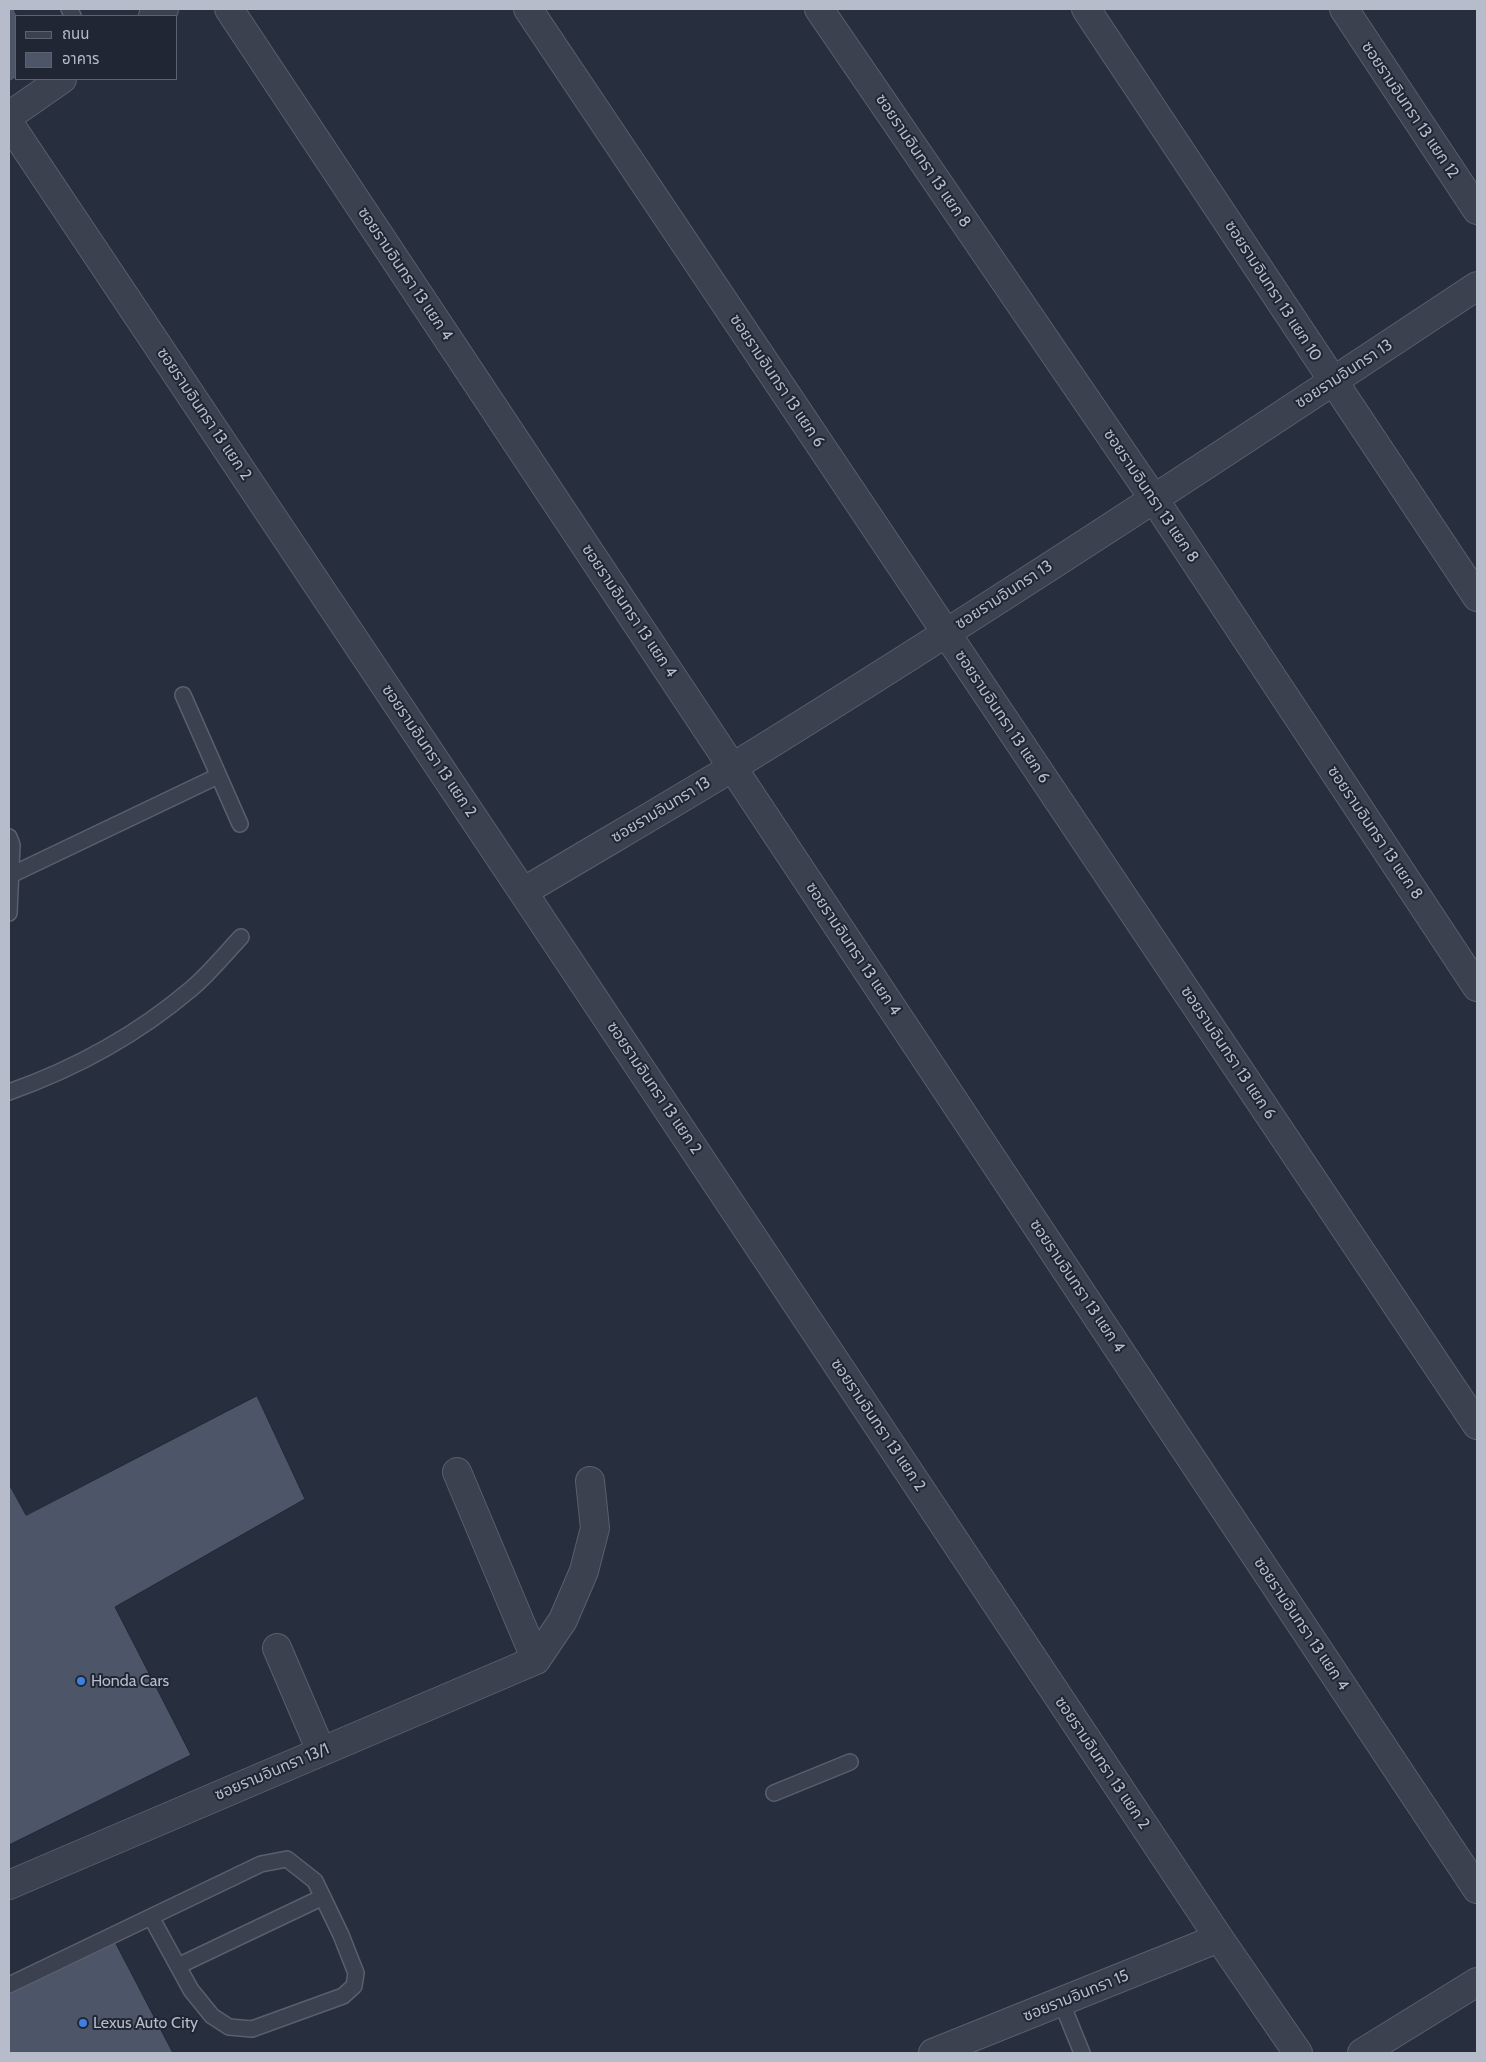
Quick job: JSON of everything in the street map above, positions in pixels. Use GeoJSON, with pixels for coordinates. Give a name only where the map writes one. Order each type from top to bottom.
{"type":"FeatureCollection","features":[{"type":"Feature","properties":{"kind":"street","name":"ซอยรามอินทรา 13 แยก 4"},"geometry":{"type":"LineString","coordinates":[[229,9],[1477,1889]]}},
{"type":"Feature","properties":{"kind":"street","name":"ซอยรามอินทรา 13 แยก 6"},"geometry":{"type":"LineString","coordinates":[[528,9],[1477,1425]]}},
{"type":"Feature","properties":{"kind":"street","name":"ซอยรามอินทรา 13 แยก 8"},"geometry":{"type":"LineString","coordinates":[[819,9],[1154,499],[1477,988]]}},
{"type":"Feature","properties":{"kind":"street","name":"ซอยรามอินทรา 13 แยก 10"},"geometry":{"type":"LineString","coordinates":[[1086,9],[1477,598]]}},
{"type":"Feature","properties":{"kind":"street","name":"ซอยรามอินทรา 13 แยก 12"},"geometry":{"type":"LineString","coordinates":[[1344,9],[1477,210]]}},
{"type":"Feature","properties":{"kind":"street"},"geometry":{"type":"LineString","coordinates":[[9,116],[61,80]]}},
{"type":"Feature","properties":{"kind":"street","name":"ซอยรามอินทรา 13 แยก 2"},"geometry":{"type":"LineString","coordinates":[[9,123],[524,892],[1219,1938],[1298,2053]]}},
{"type":"Feature","properties":{"kind":"street","name":"ซอยรามอินทรา 13"},"geometry":{"type":"LineString","coordinates":[[524,892],[733,767],[946,632],[1154,499],[1477,286]]}},
{"type":"Feature","properties":{"kind":"street"},"geometry":{"type":"LineString","coordinates":[[457,1472],[536,1660]]}},
{"type":"Feature","properties":{"kind":"street"},"geometry":{"type":"LineString","coordinates":[[536,1660],[563,1620],[584,1571],[595,1528],[590,1482]]}},
{"type":"Feature","properties":{"kind":"street"},"geometry":{"type":"LineString","coordinates":[[277,1648],[321,1751]]}},
{"type":"Feature","properties":{"kind":"street","name":"ซอยรามอินทรา 13/1"},"geometry":{"type":"LineString","coordinates":[[9,1885],[536,1660]]}},
{"type":"Feature","properties":{"kind":"street","name":"ซอยรามอินทรา 15"},"geometry":{"type":"LineString","coordinates":[[933,2053],[1219,1938]]}},
{"type":"Feature","properties":{"kind":"street"},"geometry":{"type":"LineString","coordinates":[[1362,2053],[1477,1982]]}},
{"type":"Feature","properties":{"kind":"lane"},"geometry":{"type":"LineString","coordinates":[[183,696],[240,824]]}},
{"type":"Feature","properties":{"kind":"lane"},"geometry":{"type":"LineString","coordinates":[[11,875],[218,776]]}},
{"type":"Feature","properties":{"kind":"lane"},"geometry":{"type":"LineString","coordinates":[[9,837],[12,845],[9,913]]}},
{"type":"Feature","properties":{"kind":"lane"},"geometry":{"type":"LineString","coordinates":[[9,1092],[32,1084],[128,1036],[192,989],[241,937]]}},
{"type":"Feature","properties":{"kind":"lane"},"geometry":{"type":"LineString","coordinates":[[774,1793],[850,1762]]}},
{"type":"Feature","properties":{"kind":"lane"},"geometry":{"type":"LineString","coordinates":[[9,1985],[151,1917],[262,1864],[287,1859],[315,1882],[323,1897],[341,1934],[356,1973],[354,1986],[344,1996],[252,2029],[229,2027],[212,2016],[192,1990],[151,1917]]}},
{"type":"Feature","properties":{"kind":"lane"},"geometry":{"type":"LineString","coordinates":[[178,1966],[323,1897]]}},
{"type":"Feature","properties":{"kind":"lane"},"geometry":{"type":"LineString","coordinates":[[1061,2001],[1082,2053]]}},
{"type":"Feature","properties":{"kind":"building"},"geometry":{"type":"Polygon","coordinates":[[[9,9],[14,9],[17,15],[15,15],[15,79],[9,82],[9,9]]]}},
{"type":"Feature","properties":{"kind":"building","name":"Honda Cars"},"geometry":{"type":"Polygon","coordinates":[[[257,1396],[305,1499],[115,1607],[191,1755],[9,1845],[9,1484],[26,1515],[257,1396]]]}},
{"type":"Feature","properties":{"kind":"building","name":"Lexus Auto City"},"geometry":{"type":"Polygon","coordinates":[[[114,1940],[173,2053],[9,2053],[9,1992],[114,1940]]]}},
{"type":"Feature","properties":{"kind":"place","name":"Honda Cars"},"geometry":{"type":"Point","coordinates":[81,1681]}},
{"type":"Feature","properties":{"kind":"place","name":"Lexus Auto City"},"geometry":{"type":"Point","coordinates":[83,2023]}}]}
